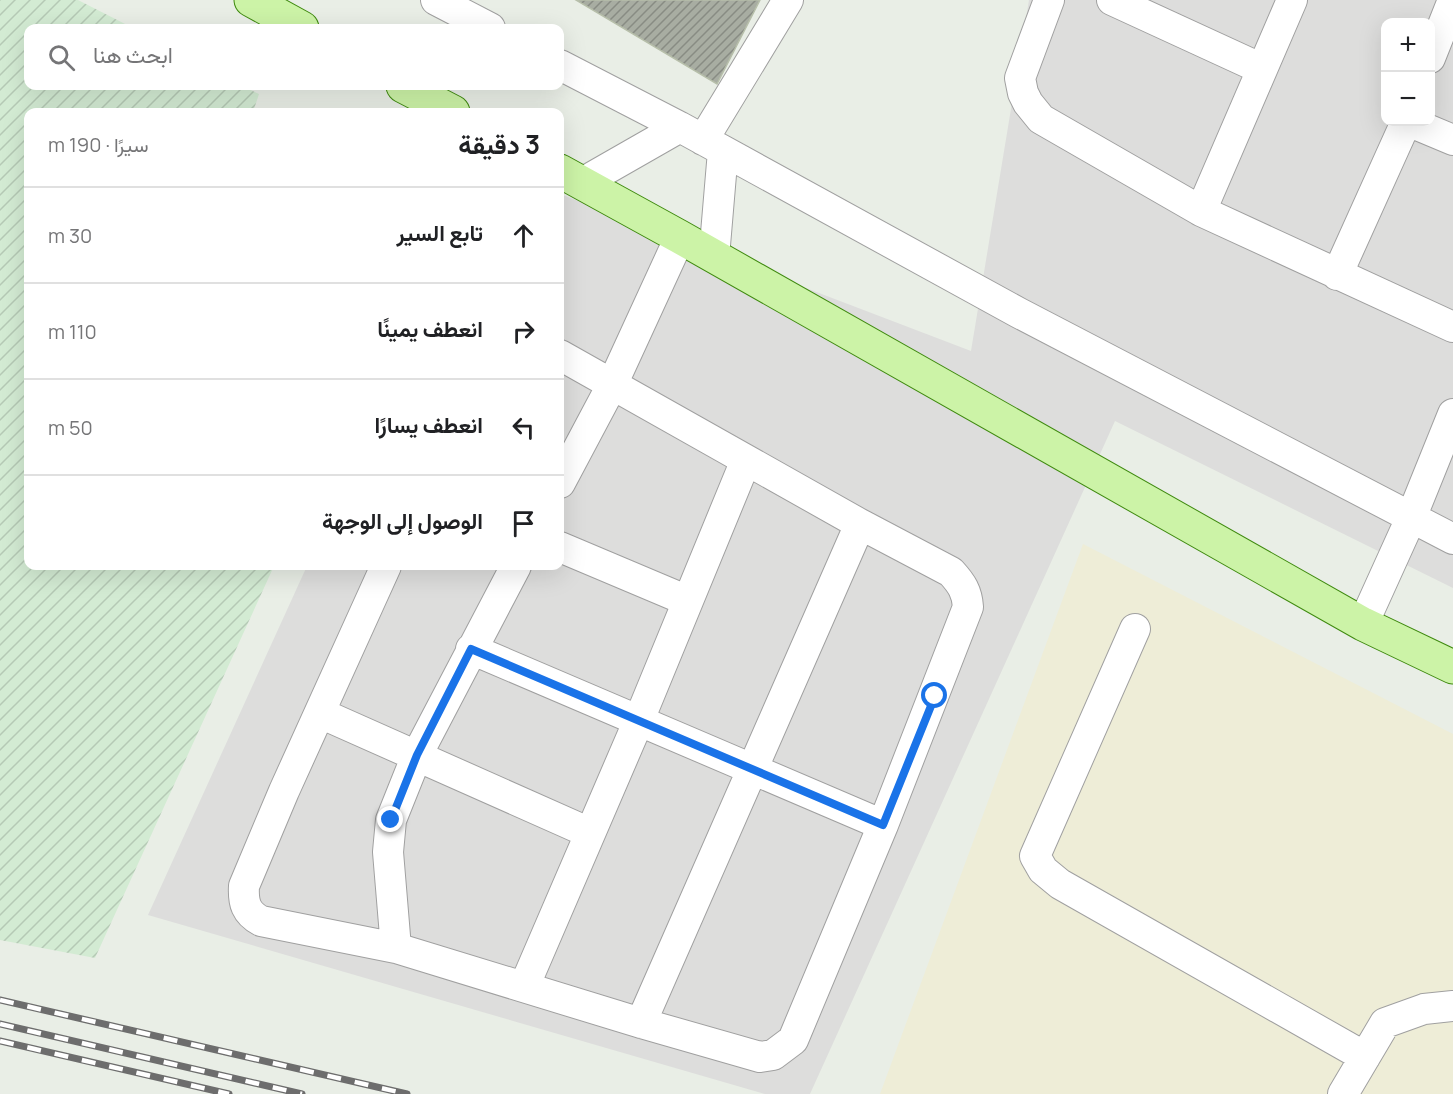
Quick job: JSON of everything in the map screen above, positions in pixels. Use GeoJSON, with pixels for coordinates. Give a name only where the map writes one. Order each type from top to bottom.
{"type":"FeatureCollection","features":[{"type":"Feature","properties":{"kind":"main road"},"geometry":{"type":"LineString","coordinates":[[251,0],[295,24]]}},
{"type":"Feature","properties":{"kind":"main road"},"geometry":{"type":"LineString","coordinates":[[411,90],[445,108]]}},
{"type":"Feature","properties":{"kind":"main road"},"geometry":{"type":"LineString","coordinates":[[571,177],[1363,624],[1453,667]]}},
{"type":"Feature","properties":{"kind":"street"},"geometry":{"type":"LineString","coordinates":[[714,256],[702,140],[788,0]]}},
{"type":"Feature","properties":{"kind":"street"},"geometry":{"type":"LineString","coordinates":[[1049,0],[1020,78],[1028,103],[1041,118],[1201,211],[1453,327]]}},
{"type":"Feature","properties":{"kind":"street"},"geometry":{"type":"LineString","coordinates":[[1112,0],[1262,69]]}},
{"type":"Feature","properties":{"kind":"street"},"geometry":{"type":"LineString","coordinates":[[1201,211],[1292,0]]}},
{"type":"Feature","properties":{"kind":"street"},"geometry":{"type":"LineString","coordinates":[[1435,47],[1453,0]]}},
{"type":"Feature","properties":{"kind":"street"},"geometry":{"type":"LineString","coordinates":[[443,13],[477,24]]}},
{"type":"Feature","properties":{"kind":"street"},"geometry":{"type":"LineString","coordinates":[[564,66],[1019,313],[1453,539]]}},
{"type":"Feature","properties":{"kind":"street"},"geometry":{"type":"LineString","coordinates":[[1337,275],[1406,126]]}},
{"type":"Feature","properties":{"kind":"street"},"geometry":{"type":"LineString","coordinates":[[1418,126],[1453,140]]}},
{"type":"Feature","properties":{"kind":"street"},"geometry":{"type":"LineString","coordinates":[[571,177],[702,140]]}},
{"type":"Feature","properties":{"kind":"street"},"geometry":{"type":"LineString","coordinates":[[564,475],[612,385],[680,237]]}},
{"type":"Feature","properties":{"kind":"street"},"geometry":{"type":"LineString","coordinates":[[384,570],[244,886],[243,899],[252,916],[261,921],[396,948],[760,1057],[773,1055],[784,1048],[793,1040],[883,825],[968,607],[967,595],[962,584],[951,572],[860,524],[564,357]]}},
{"type":"Feature","properties":{"kind":"street"},"geometry":{"type":"LineString","coordinates":[[1363,624],[1411,518],[1453,414]]}},
{"type":"Feature","properties":{"kind":"street"},"geometry":{"type":"LineString","coordinates":[[524,987],[639,720],[746,460]]}},
{"type":"Feature","properties":{"kind":"street"},"geometry":{"type":"LineString","coordinates":[[641,1023],[860,524]]}},
{"type":"Feature","properties":{"kind":"street"},"geometry":{"type":"LineString","coordinates":[[564,549],[688,601]]}},
{"type":"Feature","properties":{"kind":"street"},"geometry":{"type":"LineString","coordinates":[[396,948],[388,852],[391,820],[417,755],[514,570]]}},
{"type":"Feature","properties":{"kind":"street"},"geometry":{"type":"LineString","coordinates":[[1135,629],[1035,856],[1043,870],[1060,884],[1365,1057]]}},
{"type":"Feature","properties":{"kind":"street"},"geometry":{"type":"LineString","coordinates":[[471,649],[883,825]]}},
{"type":"Feature","properties":{"kind":"street"},"geometry":{"type":"LineString","coordinates":[[320,713],[590,833]]}},
{"type":"Feature","properties":{"kind":"street"},"geometry":{"type":"LineString","coordinates":[[1343,1094],[1384,1023],[1424,1009],[1453,1006]]}},
{"type":"Feature","properties":{"kind":"shaded area"},"geometry":{"type":"Polygon","coordinates":[[[0,0],[78,0],[125,24],[24,24],[24,90],[250,90],[259,94],[254,108],[24,108],[24,570],[272,570],[95,958],[0,940],[0,0]]]}},
{"type":"Feature","properties":{"kind":"shaded area"},"geometry":{"type":"Polygon","coordinates":[[[1029,0],[1453,0],[1453,588],[1115,421],[810,1094],[765,1094],[148,915],[305,570],[564,570],[564,196],[971,351],[1029,0]]]}},
{"type":"Feature","properties":{"kind":"shaded area"},"geometry":{"type":"Polygon","coordinates":[[[1083,544],[1453,734],[1453,1094],[880,1094],[1083,544]]]}},
{"type":"Feature","properties":{"kind":"building"},"geometry":{"type":"Polygon","coordinates":[[[576,0],[760,0],[717,84],[576,0]]]}},
{"type":"Feature","properties":{"kind":"railway"},"geometry":{"type":"LineString","coordinates":[[0,1000],[407,1094]]}},
{"type":"Feature","properties":{"kind":"railway"},"geometry":{"type":"LineString","coordinates":[[0,1024],[302,1094]]}},
{"type":"Feature","properties":{"kind":"railway"},"geometry":{"type":"LineString","coordinates":[[0,1041],[229,1094]]}},
{"type":"Feature","properties":{"kind":"route"},"geometry":{"type":"LineString","coordinates":[[391,820],[417,755],[471,649],[883,825],[935,696]]}}]}
